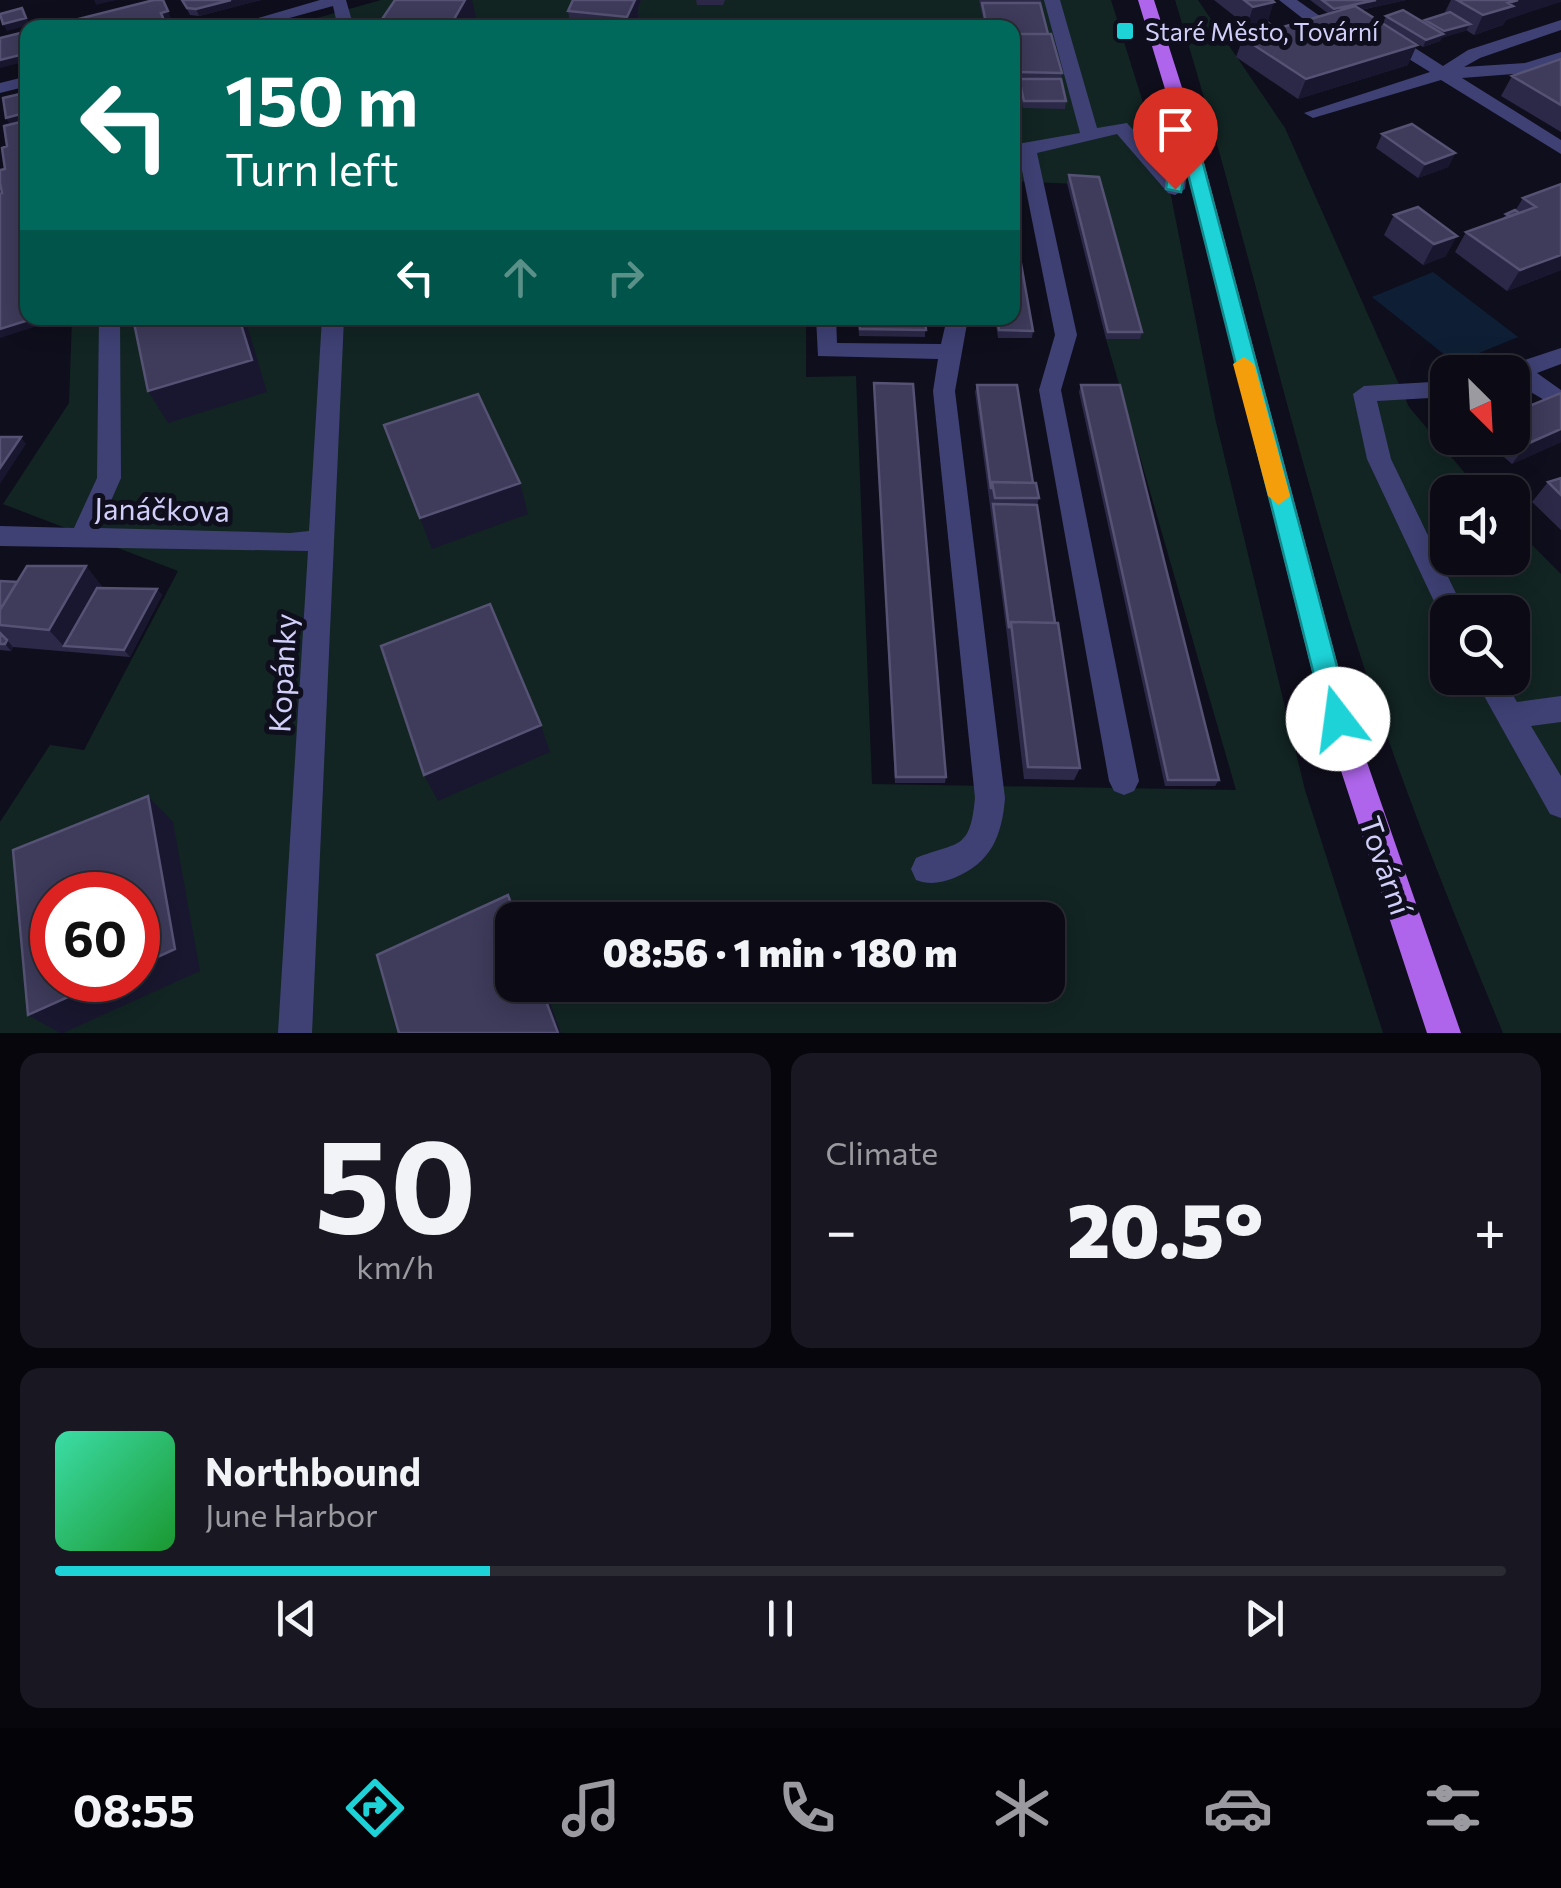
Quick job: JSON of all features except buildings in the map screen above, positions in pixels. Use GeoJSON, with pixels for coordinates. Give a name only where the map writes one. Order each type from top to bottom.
{"type":"FeatureCollection","features":[{"type":"Feature","properties":{"kind":"main road","name":"Tovární"},"geometry":{"type":"LineString","coordinates":[[1146,0],[1184,122],[1338,719],[1444,1033]]}},
{"type":"Feature","properties":{"kind":"street"},"geometry":{"type":"LineString","coordinates":[[262,20],[338,0]]}},
{"type":"Feature","properties":{"kind":"street"},"geometry":{"type":"LineString","coordinates":[[1052,0],[1090,134]]}},
{"type":"Feature","properties":{"kind":"street"},"geometry":{"type":"LineString","coordinates":[[1288,0],[1321,25],[1355,17],[1561,148]]}},
{"type":"Feature","properties":{"kind":"street"},"geometry":{"type":"LineString","coordinates":[[1442,74],[1474,54],[1561,25]]}},
{"type":"Feature","properties":{"kind":"street"},"geometry":{"type":"LineString","coordinates":[[1313,113],[1442,74],[1527,68],[1561,57]]}},
{"type":"Feature","properties":{"kind":"street"},"geometry":{"type":"LineString","coordinates":[[1124,781],[1050,390],[1066,335],[1020,150],[1121,127],[1175,189],[1184,122]]}},
{"type":"Feature","properties":{"kind":"street"},"geometry":{"type":"LineString","coordinates":[[82,539],[108,478],[109,325]]}},
{"type":"Feature","properties":{"kind":"street","name":"Kopánky"},"geometry":{"type":"LineString","coordinates":[[295,1033],[333,325]]}},
{"type":"Feature","properties":{"kind":"street"},"geometry":{"type":"LineString","coordinates":[[826,325],[826,350],[954,352]]}},
{"type":"Feature","properties":{"kind":"street"},"geometry":{"type":"LineString","coordinates":[[928,869],[943,868],[970,855],[978,847],[990,816],[991,780],[944,391],[956,325]]}},
{"type":"Feature","properties":{"kind":"street"},"geometry":{"type":"LineString","coordinates":[[1530,367],[1561,356]]}},
{"type":"Feature","properties":{"kind":"street"},"geometry":{"type":"LineString","coordinates":[[1530,381],[1561,402]]}},
{"type":"Feature","properties":{"kind":"street"},"geometry":{"type":"LineString","coordinates":[[1430,389],[1364,394],[1380,458],[1444,595]]}},
{"type":"Feature","properties":{"kind":"street","name":"Janáčkova"},"geometry":{"type":"LineString","coordinates":[[0,536],[290,543],[322,539]]}},
{"type":"Feature","properties":{"kind":"street"},"geometry":{"type":"LineString","coordinates":[[1498,695],[1561,804]]}},
{"type":"Feature","properties":{"kind":"street"},"geometry":{"type":"LineString","coordinates":[[1510,716],[1561,708]]}},
{"type":"Feature","properties":{"kind":"green space"},"geometry":{"type":"Polygon","coordinates":[[[381,0],[1111,0],[1169,186],[1216,422],[1305,790],[1383,1033],[0,1033],[0,822],[50,745],[84,750],[178,571],[3,504],[69,403],[72,325],[806,325],[806,377],[856,376],[872,784],[1236,790],[1106,339],[1140,339],[1098,185],[1020,181],[1020,20],[310,20],[381,0]]]}},
{"type":"Feature","properties":{"kind":"green space"},"geometry":{"type":"Polygon","coordinates":[[[1175,0],[1198,0],[1285,128],[1409,407],[1430,432],[1430,455],[1450,455],[1467,475],[1430,475],[1430,575],[1530,575],[1530,543],[1561,574],[1561,1033],[1503,1033],[1447,896],[1378,711],[1337,582],[1175,0]]]}},
{"type":"Feature","properties":{"kind":"water"},"geometry":{"type":"Polygon","coordinates":[[[1433,272],[1518,337],[1474,355],[1445,355],[1372,297],[1433,272]]]}},
{"type":"Feature","properties":{"kind":"slow traffic"},"geometry":{"type":"LineString","coordinates":[[1244,364],[1279,496]]}},
{"type":"Feature","properties":{"kind":"place","name":"Staré Město, Tovární"},"geometry":{"type":"Point","coordinates":[1125,31]}},
{"type":"Feature","properties":{"kind":"route"},"geometry":{"type":"LineString","coordinates":[[1175,189],[1184,122],[1338,719]]}}]}
